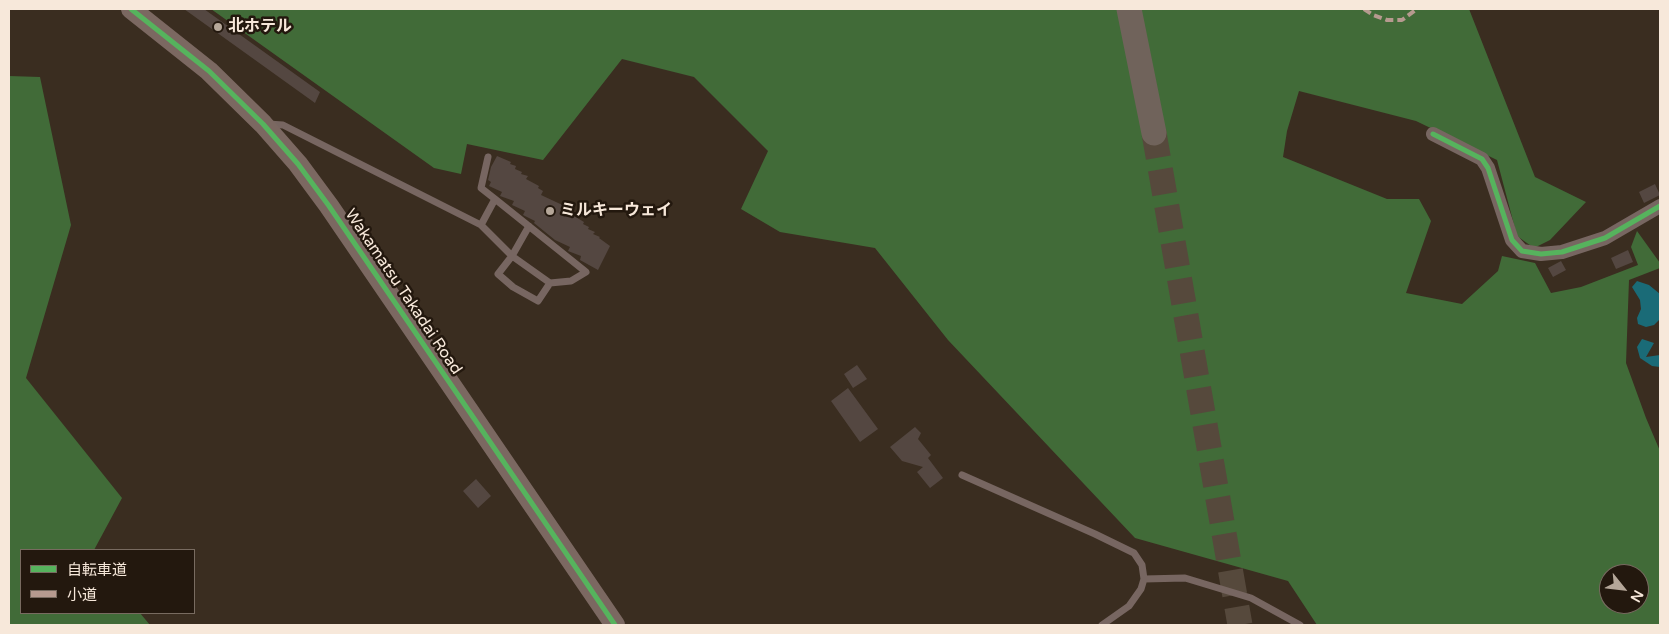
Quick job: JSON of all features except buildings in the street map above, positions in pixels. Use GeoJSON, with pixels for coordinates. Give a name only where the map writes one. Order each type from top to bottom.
{"type":"FeatureCollection","features":[{"type":"Feature","properties":{"kind":"highway"},"geometry":{"type":"LineString","coordinates":[[1129,9],[1154,133]]}},
{"type":"Feature","properties":{"kind":"street","name":"Wakamatsu Takadai Road"},"geometry":{"type":"LineString","coordinates":[[131,9],[209,71],[263,124],[298,164],[329,206],[615,625]]}},
{"type":"Feature","properties":{"kind":"street"},"geometry":{"type":"LineString","coordinates":[[1434,134],[1482,159],[1492,177],[1512,240],[1522,251],[1541,254],[1562,252],[1605,238],[1660,206]]}},
{"type":"Feature","properties":{"kind":"lane"},"geometry":{"type":"LineString","coordinates":[[263,124],[283,125],[481,225],[512,256],[550,283],[571,281],[586,272],[482,188],[488,157]]}},
{"type":"Feature","properties":{"kind":"lane"},"geometry":{"type":"LineString","coordinates":[[481,225],[495,199]]}},
{"type":"Feature","properties":{"kind":"lane"},"geometry":{"type":"LineString","coordinates":[[529,226],[512,256],[498,274],[513,287],[538,301],[550,283]]}},
{"type":"Feature","properties":{"kind":"lane"},"geometry":{"type":"LineString","coordinates":[[962,475],[1134,553],[1142,565],[1144,579],[1141,589],[1129,606],[1102,625]]}},
{"type":"Feature","properties":{"kind":"lane"},"geometry":{"type":"LineString","coordinates":[[1144,579],[1184,578],[1251,598],[1300,625]]}},
{"type":"Feature","properties":{"kind":"green space"},"geometry":{"type":"Polygon","coordinates":[[[211,9],[1469,9],[1535,177],[1586,202],[1550,240],[1534,248],[1517,236],[1497,160],[1416,121],[1299,91],[1287,131],[1283,157],[1387,199],[1419,199],[1431,221],[1406,293],[1462,304],[1498,271],[1502,256],[1535,263],[1551,293],[1581,287],[1638,265],[1631,247],[1637,231],[1660,263],[1660,268],[1629,280],[1626,363],[1660,451],[1660,625],[1317,625],[1288,581],[1135,538],[948,340],[875,248],[780,232],[741,209],[768,151],[694,77],[622,59],[543,160],[467,144],[461,174],[434,168],[211,9]]]}},
{"type":"Feature","properties":{"kind":"green space"},"geometry":{"type":"Polygon","coordinates":[[[9,76],[40,77],[71,225],[26,378],[122,498],[95,549],[20,549],[20,614],[141,614],[150,625],[9,625],[9,76]]]}},
{"type":"Feature","properties":{"kind":"water"},"geometry":{"type":"Polygon","coordinates":[[[1637,281],[1649,285],[1660,294],[1660,319],[1654,325],[1646,327],[1638,324],[1637,318],[1641,309],[1640,300],[1632,287],[1637,281]]]}},
{"type":"Feature","properties":{"kind":"water"},"geometry":{"type":"Polygon","coordinates":[[[1642,339],[1654,343],[1646,357],[1660,355],[1660,367],[1652,366],[1640,358],[1637,347],[1642,339]]]}},
{"type":"Feature","properties":{"kind":"tunnel"},"geometry":{"type":"LineString","coordinates":[[1154,133],[1240,625]]}},
{"type":"Feature","properties":{"kind":"marked path"},"geometry":{"type":"LineString","coordinates":[[1364,9],[1373,15],[1387,20],[1402,20],[1417,9]]}},
{"type":"Feature","properties":{"kind":"cycle path"},"geometry":{"type":"LineString","coordinates":[[131,9],[209,71],[263,124],[298,164],[329,206],[615,625]]}},
{"type":"Feature","properties":{"kind":"cycle path"},"geometry":{"type":"LineString","coordinates":[[1433,134],[1482,159],[1488,168],[1512,240],[1522,251],[1541,254],[1562,252],[1605,238],[1660,206]]}},
{"type":"Feature","properties":{"kind":"place","name":"北ホテル"},"geometry":{"type":"Point","coordinates":[218,27]}},
{"type":"Feature","properties":{"kind":"place","name":"ミルキーウェイ"},"geometry":{"type":"Point","coordinates":[550,211]}}]}
